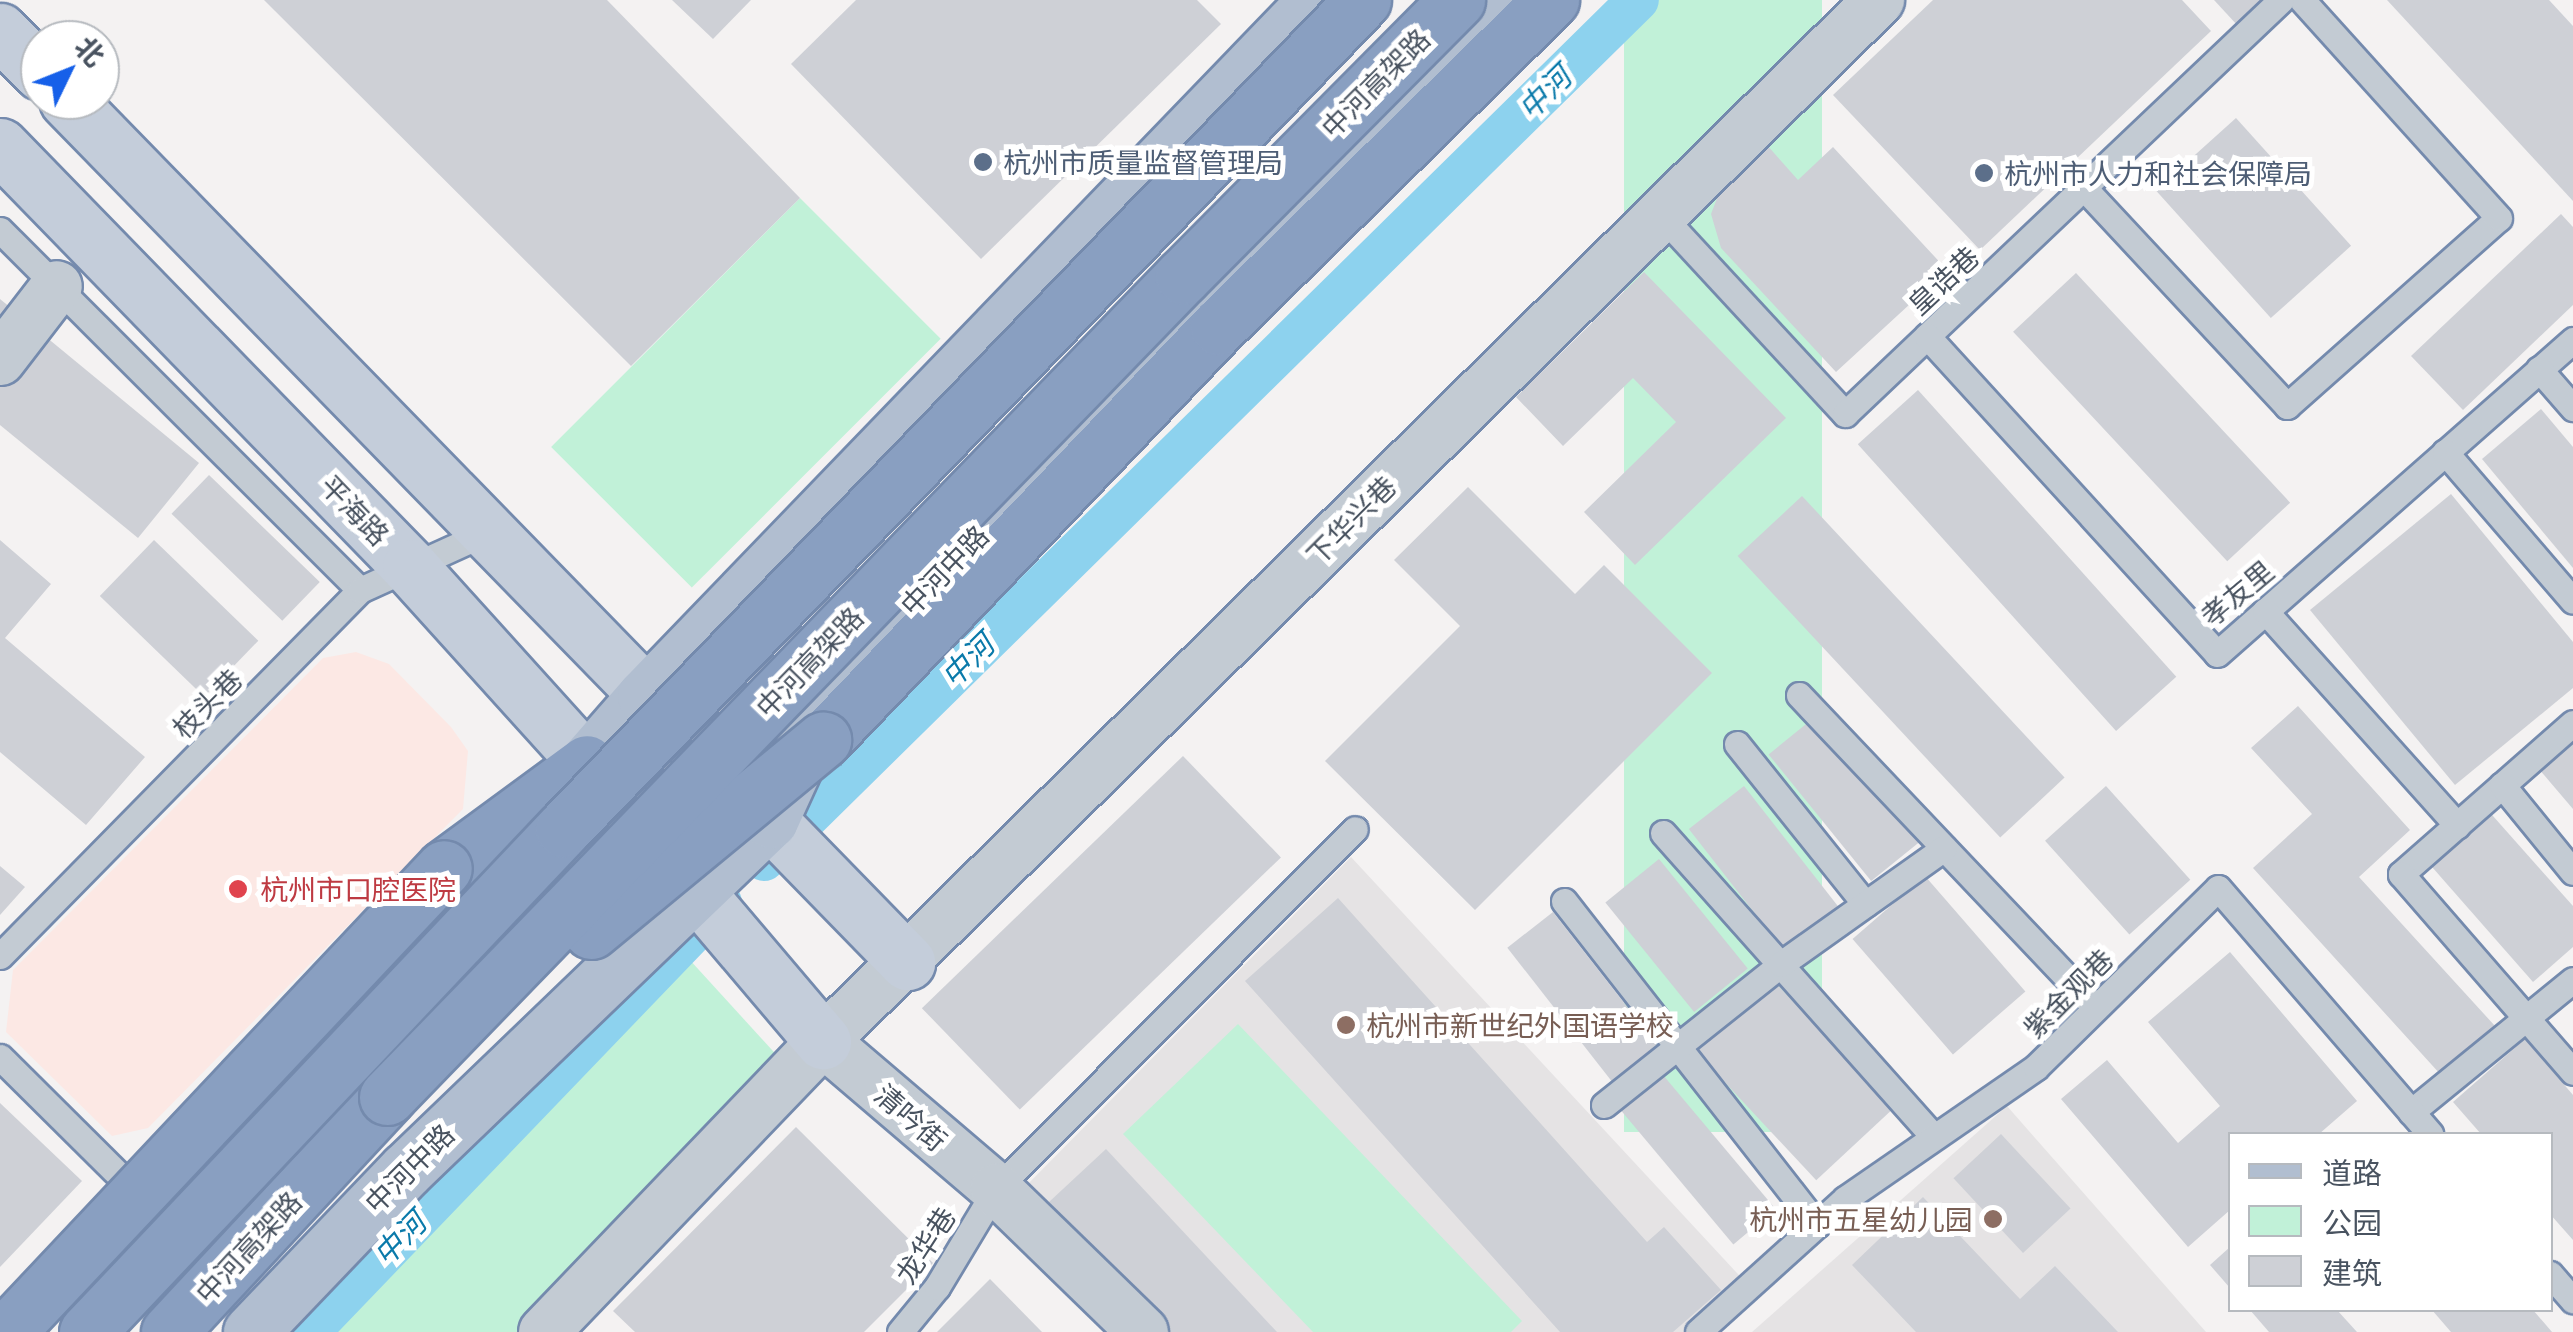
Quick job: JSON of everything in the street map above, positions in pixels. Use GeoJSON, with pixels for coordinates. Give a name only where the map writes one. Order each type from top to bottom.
{"type":"FeatureCollection","features":[{"type":"Feature","properties":{"kind":"highway"},"geometry":{"type":"LineString","coordinates":[[86,1332],[550,843],[1363,0]]}},
{"type":"Feature","properties":{"kind":"highway","name":"中河高架路"},"geometry":{"type":"LineString","coordinates":[[168,1332],[387,1097],[1169,290],[1457,0]]}},
{"type":"Feature","properties":{"kind":"highway"},"geometry":{"type":"LineString","coordinates":[[387,1097],[822,740],[1218,327],[1551,0]]}},
{"type":"Feature","properties":{"kind":"highway"},"geometry":{"type":"LineString","coordinates":[[8,1332],[444,868],[587,762]]}},
{"type":"Feature","properties":{"kind":"main road"},"geometry":{"type":"LineString","coordinates":[[0,10],[8,0]]}},
{"type":"Feature","properties":{"kind":"main road","name":"中河中路"},"geometry":{"type":"LineString","coordinates":[[251,1332],[405,1171],[694,888],[770,820],[832,686],[1190,313],[1503,0]]}},
{"type":"Feature","properties":{"kind":"main road"},"geometry":{"type":"LineString","coordinates":[[55,1332],[473,893],[645,696],[1298,6]]}},
{"type":"Feature","properties":{"kind":"main road"},"geometry":{"type":"LineString","coordinates":[[0,30],[20,51]]}},
{"type":"Feature","properties":{"kind":"main road"},"geometry":{"type":"LineString","coordinates":[[86,120],[907,962]]}},
{"type":"Feature","properties":{"kind":"main road","name":"平海路"},"geometry":{"type":"LineString","coordinates":[[0,146],[410,567],[587,762],[694,888]]}},
{"type":"Feature","properties":{"kind":"main road","name":"清吟街"},"geometry":{"type":"LineString","coordinates":[[694,888],[823,1040]]}},
{"type":"Feature","properties":{"kind":"street","name":"下华兴巷"},"geometry":{"type":"LineString","coordinates":[[544,1332],[823,1040],[907,962],[1879,0]]}},
{"type":"Feature","properties":{"kind":"street"},"geometry":{"type":"LineString","coordinates":[[0,360],[57,286]]}},
{"type":"Feature","properties":{"kind":"street","name":"清吟街"},"geometry":{"type":"LineString","coordinates":[[823,1040],[996,1189],[1143,1332]]}},
{"type":"Feature","properties":{"kind":"lane","name":"皇诰巷"},"geometry":{"type":"LineString","coordinates":[[1659,214],[1845,414],[2281,0]]}},
{"type":"Feature","properties":{"kind":"lane"},"geometry":{"type":"LineString","coordinates":[[2084,188],[2287,406],[2499,218],[2302,0]]}},
{"type":"Feature","properties":{"kind":"lane"},"geometry":{"type":"LineString","coordinates":[[0,230],[360,590]]}},
{"type":"Feature","properties":{"kind":"lane","name":"孝友里"},"geometry":{"type":"LineString","coordinates":[[1927,336],[2216,654],[2573,340]]}},
{"type":"Feature","properties":{"kind":"lane"},"geometry":{"type":"LineString","coordinates":[[2539,370],[2573,408]]}},
{"type":"Feature","properties":{"kind":"lane"},"geometry":{"type":"LineString","coordinates":[[2445,452],[2573,601]]}},
{"type":"Feature","properties":{"kind":"lane","name":"枝头巷"},"geometry":{"type":"LineString","coordinates":[[0,956],[360,590],[486,533]]}},
{"type":"Feature","properties":{"kind":"lane"},"geometry":{"type":"LineString","coordinates":[[2265,610],[2457,825]]}},
{"type":"Feature","properties":{"kind":"lane"},"geometry":{"type":"LineString","coordinates":[[1798,696],[2096,1008]]}},
{"type":"Feature","properties":{"kind":"lane"},"geometry":{"type":"LineString","coordinates":[[2573,723],[2401,874],[2573,1072]]}},
{"type":"Feature","properties":{"kind":"lane"},"geometry":{"type":"LineString","coordinates":[[1737,744],[1865,904]]}},
{"type":"Feature","properties":{"kind":"lane"},"geometry":{"type":"LineString","coordinates":[[2502,784],[2573,872]]}},
{"type":"Feature","properties":{"kind":"lane","name":"龙华巷"},"geometry":{"type":"LineString","coordinates":[[900,1332],[937,1287],[996,1189],[1355,829]]}},
{"type":"Feature","properties":{"kind":"lane"},"geometry":{"type":"LineString","coordinates":[[1663,832],[1934,1137]]}},
{"type":"Feature","properties":{"kind":"lane"},"geometry":{"type":"LineString","coordinates":[[1604,1105],[1781,964],[1944,848]]}},
{"type":"Feature","properties":{"kind":"lane","name":"紫金观巷"},"geometry":{"type":"LineString","coordinates":[[1701,1331],[1845,1199],[2036,1066],[2218,888],[2428,1132]]}},
{"type":"Feature","properties":{"kind":"lane"},"geometry":{"type":"LineString","coordinates":[[1564,902],[1816,1225]]}},
{"type":"Feature","properties":{"kind":"lane"},"geometry":{"type":"LineString","coordinates":[[2411,1112],[2573,980]]}},
{"type":"Feature","properties":{"kind":"lane"},"geometry":{"type":"LineString","coordinates":[[0,1057],[163,1218]]}},
{"type":"Feature","properties":{"kind":"lane"},"geometry":{"type":"LineString","coordinates":[[2553,1277],[2573,1300]]}},
{"type":"Feature","properties":{"kind":"shaded area","name":"杭州市口腔医院"},"geometry":{"type":"Polygon","coordinates":[[[356,652],[389,664],[451,727],[468,751],[463,809],[148,1128],[112,1136],[6,1032],[13,970],[323,658],[356,652]]]}},
{"type":"Feature","properties":{"kind":"shaded area","name":"杭州市新世纪外国语学校"},"geometry":{"type":"Polygon","coordinates":[[[1351,857],[1749,1286],[1698,1332],[1147,1332],[1020,1192],[1351,857]]]}},
{"type":"Feature","properties":{"kind":"shaded area","name":"杭州市五星幼儿园"},"geometry":{"type":"Polygon","coordinates":[[[2007,1106],[2206,1332],[1752,1332],[2007,1106]]]}},
{"type":"Feature","properties":{"kind":"green space"},"geometry":{"type":"Polygon","coordinates":[[[1624,0],[1822,0],[1822,1132],[1624,1132],[1624,0]]]}},
{"type":"Feature","properties":{"kind":"green space"},"geometry":{"type":"Polygon","coordinates":[[[800,198],[941,339],[692,588],[551,447],[800,198]]]}},
{"type":"Feature","properties":{"kind":"green space"},"geometry":{"type":"Polygon","coordinates":[[[678,947],[793,1073],[543,1332],[306,1332],[678,947]]]}},
{"type":"Feature","properties":{"kind":"green space"},"geometry":{"type":"Polygon","coordinates":[[[1238,1024],[1522,1321],[1511,1332],[1313,1332],[1123,1134],[1238,1024]]]}},
{"type":"Feature","properties":{"kind":"building"},"geometry":{"type":"Polygon","coordinates":[[[264,0],[607,0],[800,198],[631,366],[264,0]]]}},
{"type":"Feature","properties":{"kind":"building"},"geometry":{"type":"Polygon","coordinates":[[[672,0],[751,0],[713,39],[672,0]]]}},
{"type":"Feature","properties":{"kind":"building","name":"杭州市质量监督管理局"},"geometry":{"type":"Polygon","coordinates":[[[856,0],[1197,0],[1221,24],[981,259],[791,64],[856,0]]]}},
{"type":"Feature","properties":{"kind":"building","name":"杭州市人力和社会保障局"},"geometry":{"type":"Polygon","coordinates":[[[1933,0],[2182,0],[2211,31],[1980,250],[1833,95],[1933,0]]]}},
{"type":"Feature","properties":{"kind":"building"},"geometry":{"type":"Polygon","coordinates":[[[2214,0],[2265,0],[2238,26],[2214,0]]]}},
{"type":"Feature","properties":{"kind":"building"},"geometry":{"type":"Polygon","coordinates":[[[2387,0],[2549,0],[2573,26],[2573,201],[2387,0]]]}},
{"type":"Feature","properties":{"kind":"building"},"geometry":{"type":"Polygon","coordinates":[[[2236,118],[2351,246],[2271,318],[2156,190],[2236,118]]]}},
{"type":"Feature","properties":{"kind":"building"},"geometry":{"type":"Polygon","coordinates":[[[1767,145],[1798,180],[1833,147],[1947,270],[1836,372],[1721,248],[1711,214],[1721,188],[1767,145]]]}},
{"type":"Feature","properties":{"kind":"building"},"geometry":{"type":"Polygon","coordinates":[[[2561,214],[2573,227],[2573,305],[2463,410],[2411,356],[2561,214]]]}},
{"type":"Feature","properties":{"kind":"building"},"geometry":{"type":"Polygon","coordinates":[[[1644,272],[1786,418],[1635,565],[1584,512],[1676,422],[1633,378],[1563,446],[1516,397],[1644,272]]]}},
{"type":"Feature","properties":{"kind":"building"},"geometry":{"type":"Polygon","coordinates":[[[2076,273],[2290,503],[2227,561],[2013,332],[2076,273]]]}},
{"type":"Feature","properties":{"kind":"building"},"geometry":{"type":"Polygon","coordinates":[[[0,299],[199,463],[138,538],[0,425],[0,299]]]}},
{"type":"Feature","properties":{"kind":"building"},"geometry":{"type":"Polygon","coordinates":[[[1918,390],[2176,677],[2116,731],[1858,444],[1918,390]]]}},
{"type":"Feature","properties":{"kind":"building"},"geometry":{"type":"Polygon","coordinates":[[[2541,409],[2573,447],[2573,568],[2482,459],[2541,409]]]}},
{"type":"Feature","properties":{"kind":"building"},"geometry":{"type":"Polygon","coordinates":[[[209,475],[320,582],[282,621],[171,514],[209,475]]]}},
{"type":"Feature","properties":{"kind":"building"},"geometry":{"type":"Polygon","coordinates":[[[1468,487],[1575,594],[1604,565],[1712,673],[1475,910],[1325,761],[1460,626],[1394,560],[1468,487]]]}},
{"type":"Feature","properties":{"kind":"building"},"geometry":{"type":"Polygon","coordinates":[[[2451,494],[2573,642],[2573,688],[2455,785],[2310,610],[2451,494]]]}},
{"type":"Feature","properties":{"kind":"building"},"geometry":{"type":"Polygon","coordinates":[[[1802,496],[2065,778],[2000,838],[1738,556],[1802,496]]]}},
{"type":"Feature","properties":{"kind":"building"},"geometry":{"type":"Polygon","coordinates":[[[0,540],[51,584],[5,638],[145,757],[86,825],[0,752],[0,540]]]}},
{"type":"Feature","properties":{"kind":"building"},"geometry":{"type":"Polygon","coordinates":[[[154,540],[258,641],[204,697],[100,596],[154,540]]]}},
{"type":"Feature","properties":{"kind":"building"},"geometry":{"type":"Polygon","coordinates":[[[2298,706],[2410,830],[2359,877],[2495,1026],[2441,1075],[2253,868],[2312,814],[2251,748],[2298,706]]]}},
{"type":"Feature","properties":{"kind":"building"},"geometry":{"type":"Polygon","coordinates":[[[1816,716],[1919,843],[1871,881],[1769,754],[1816,716]]]}},
{"type":"Feature","properties":{"kind":"building"},"geometry":{"type":"Polygon","coordinates":[[[2573,737],[2573,809],[2538,768],[2573,737]]]}},
{"type":"Feature","properties":{"kind":"building"},"geometry":{"type":"Polygon","coordinates":[[[1183,756],[1281,857],[1020,1110],[922,1008],[1183,756]]]}},
{"type":"Feature","properties":{"kind":"building"},"geometry":{"type":"Polygon","coordinates":[[[1744,786],[1838,907],[1783,950],[1689,829],[1744,786]]]}},
{"type":"Feature","properties":{"kind":"building"},"geometry":{"type":"Polygon","coordinates":[[[2106,786],[2190,880],[2129,935],[2045,841],[2106,786]]]}},
{"type":"Feature","properties":{"kind":"building"},"geometry":{"type":"Polygon","coordinates":[[[2485,807],[2573,906],[2573,947],[2533,982],[2425,859],[2485,807]]]}},
{"type":"Feature","properties":{"kind":"building"},"geometry":{"type":"Polygon","coordinates":[[[1659,859],[1748,969],[1694,1012],[1605,902],[1659,859]]]}},
{"type":"Feature","properties":{"kind":"building"},"geometry":{"type":"Polygon","coordinates":[[[0,866],[25,887],[0,915],[0,866]]]}},
{"type":"Feature","properties":{"kind":"building"},"geometry":{"type":"Polygon","coordinates":[[[1925,876],[2025,991],[1953,1054],[1853,939],[1925,876]]]}},
{"type":"Feature","properties":{"kind":"building"},"geometry":{"type":"Polygon","coordinates":[[[1338,898],[1647,1242],[1664,1227],[1721,1290],[1673,1332],[1560,1332],[1245,981],[1338,898]]]}},
{"type":"Feature","properties":{"kind":"building"},"geometry":{"type":"Polygon","coordinates":[[[1553,912],[1660,1049],[1614,1085],[1507,948],[1553,912]]]}},
{"type":"Feature","properties":{"kind":"building"},"geometry":{"type":"Polygon","coordinates":[[[2230,952],[2357,1101],[2321,1132],[2228,1132],[2228,1212],[2188,1247],[2061,1099],[2107,1060],[2178,1143],[2220,1106],[2148,1022],[2230,952]]]}},
{"type":"Feature","properties":{"kind":"building"},"geometry":{"type":"Polygon","coordinates":[[[1773,980],[1893,1109],[1816,1180],[1696,1052],[1773,980]]]}},
{"type":"Feature","properties":{"kind":"building"},"geometry":{"type":"Polygon","coordinates":[[[2525,1039],[2573,1095],[2573,1240],[2553,1217],[2553,1132],[2479,1132],[2453,1102],[2525,1039]]]}},
{"type":"Feature","properties":{"kind":"building"},"geometry":{"type":"Polygon","coordinates":[[[1663,1075],[1775,1209],[1733,1244],[1621,1110],[1663,1075]]]}},
{"type":"Feature","properties":{"kind":"building"},"geometry":{"type":"Polygon","coordinates":[[[0,1103],[82,1181],[0,1267],[0,1103]]]}},
{"type":"Feature","properties":{"kind":"building"},"geometry":{"type":"Polygon","coordinates":[[[796,1127],[933,1263],[864,1332],[635,1332],[613,1311],[796,1127]]]}},
{"type":"Feature","properties":{"kind":"building"},"geometry":{"type":"Polygon","coordinates":[[[2001,1134],[2071,1209],[2023,1253],[1953,1178],[2001,1134]]]}},
{"type":"Feature","properties":{"kind":"building"},"geometry":{"type":"Polygon","coordinates":[[[1106,1149],[1277,1332],[1169,1332],[1049,1202],[1106,1149]]]}},
{"type":"Feature","properties":{"kind":"building"},"geometry":{"type":"Polygon","coordinates":[[[1923,1197],[2020,1299],[2055,1266],[2118,1332],[1916,1332],[1852,1265],[1923,1197]]]}},
{"type":"Feature","properties":{"kind":"building"},"geometry":{"type":"Polygon","coordinates":[[[2228,1249],[2228,1286],[2210,1265],[2228,1249]]]}},
{"type":"Feature","properties":{"kind":"building"},"geometry":{"type":"Polygon","coordinates":[[[990,1279],[1042,1332],[937,1332],[990,1279]]]}},
{"type":"Feature","properties":{"kind":"building"},"geometry":{"type":"Polygon","coordinates":[[[2252,1312],[2339,1312],[2357,1332],[2269,1332],[2252,1312]]]}},
{"type":"Feature","properties":{"kind":"building"},"geometry":{"type":"Polygon","coordinates":[[[2434,1312],[2535,1312],[2552,1332],[2451,1332],[2434,1312]]]}},
{"type":"Feature","properties":{"kind":"waterway","name":"中河"},"geometry":{"type":"LineString","coordinates":[[764,860],[1638,0]]}},
{"type":"Feature","properties":{"kind":"waterway","name":"中河"},"geometry":{"type":"LineString","coordinates":[[309,1332],[721,903]]}},
{"type":"Feature","properties":{"kind":"place","name":"杭州市质量监督管理局"},"geometry":{"type":"Point","coordinates":[983,162]}},
{"type":"Feature","properties":{"kind":"place","name":"杭州市人力和社会保障局"},"geometry":{"type":"Point","coordinates":[1984,173]}},
{"type":"Feature","properties":{"kind":"place","name":"杭州市口腔医院"},"geometry":{"type":"Point","coordinates":[238,889]}},
{"type":"Feature","properties":{"kind":"place","name":"杭州市新世纪外国语学校"},"geometry":{"type":"Point","coordinates":[1346,1025]}},
{"type":"Feature","properties":{"kind":"place","name":"杭州市五星幼儿园"},"geometry":{"type":"Point","coordinates":[1993,1219]}}]}
